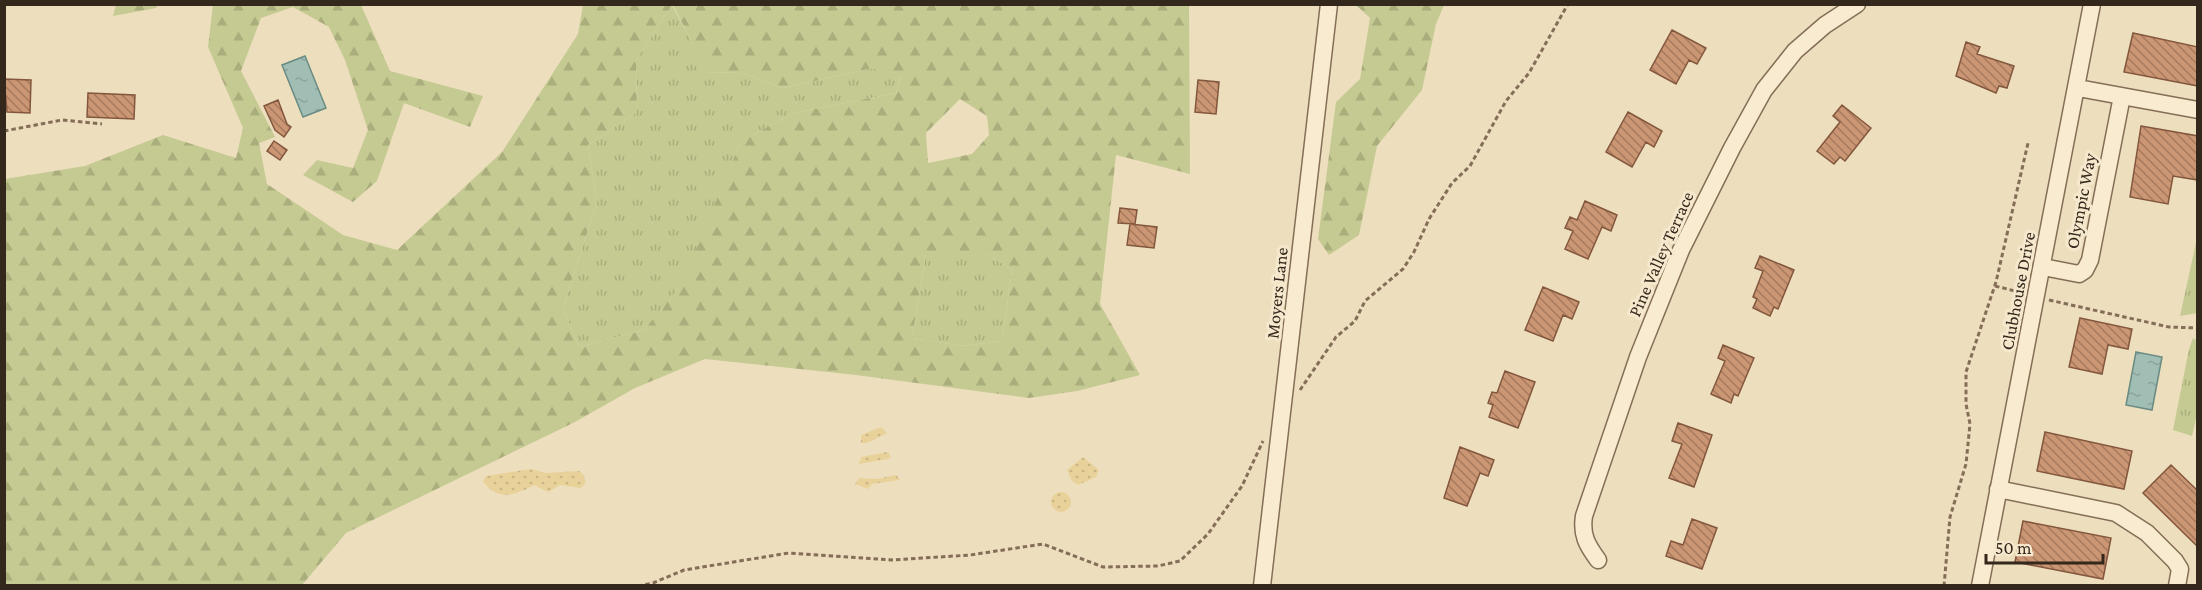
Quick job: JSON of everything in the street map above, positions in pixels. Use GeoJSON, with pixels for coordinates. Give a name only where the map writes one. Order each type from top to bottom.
{"type":"FeatureCollection","features":[{"type":"Feature","properties":{"kind":"street","name":"Moyers Lane"},"geometry":{"type":"LineString","coordinates":[[1262,585],[1329,4]]}},
{"type":"Feature","properties":{"kind":"street","name":"Pine Valley Terrace"},"geometry":{"type":"LineString","coordinates":[[1598,560],[1587,545],[1582,530],[1584,516],[1638,357],[1681,250],[1764,90],[1795,51],[1825,25],[1857,4]]}},
{"type":"Feature","properties":{"kind":"street","name":"Clubhouse Drive"},"geometry":{"type":"LineString","coordinates":[[1980,585],[2078,88],[2092,4]]}},
{"type":"Feature","properties":{"kind":"street"},"geometry":{"type":"LineString","coordinates":[[2078,88],[2198,110]]}},
{"type":"Feature","properties":{"kind":"street","name":"Olympic Way"},"geometry":{"type":"LineString","coordinates":[[2043,267],[2079,274],[2085,270],[2090,260],[2122,96]]}},
{"type":"Feature","properties":{"kind":"street"},"geometry":{"type":"LineString","coordinates":[[1998,489],[2116,513],[2130,519],[2175,561],[2180,569],[2178,585]]}},
{"type":"Feature","properties":{"kind":"path"},"geometry":{"type":"LineString","coordinates":[[638,585],[653,583],[684,570],[789,553],[893,560],[981,554],[1043,543],[1103,567],[1158,566],[1180,561],[1193,551],[1225,511],[1242,486],[1260,444],[1283,416],[1336,337],[1355,321],[1365,301],[1403,268],[1414,252],[1429,219],[1452,183],[1470,166],[1506,101],[1529,73],[1568,4]]}},
{"type":"Feature","properties":{"kind":"path"},"geometry":{"type":"LineString","coordinates":[[4,131],[62,120],[102,124]]}},
{"type":"Feature","properties":{"kind":"path"},"geometry":{"type":"LineString","coordinates":[[1944,585],[1950,517],[1966,464],[1970,424],[1966,404],[1966,372],[1995,286],[2028,143]]}},
{"type":"Feature","properties":{"kind":"path"},"geometry":{"type":"LineString","coordinates":[[1995,286],[2169,327],[2198,328]]}},
{"type":"Feature","properties":{"kind":"green space"},"geometry":{"type":"Polygon","coordinates":[[[116,4],[158,5],[156,8],[113,16],[116,4]]]}},
{"type":"Feature","properties":{"kind":"green space"},"geometry":{"type":"Polygon","coordinates":[[[213,5],[361,5],[390,71],[483,96],[470,127],[404,103],[377,181],[353,202],[303,175],[317,160],[353,168],[368,130],[345,60],[329,27],[293,7],[261,18],[241,71],[275,137],[259,143],[267,184],[343,235],[397,250],[502,152],[578,34],[583,5],[672,5],[636,60],[637,112],[588,145],[597,202],[563,308],[579,347],[644,330],[681,285],[741,141],[794,113],[896,93],[901,76],[873,68],[783,88],[743,73],[707,72],[673,5],[1189,6],[1190,174],[1116,155],[1100,304],[1140,375],[1077,391],[1029,398],[856,375],[705,359],[635,388],[575,422],[346,533],[302,585],[5,585],[5,179],[85,166],[163,135],[236,158],[243,128],[208,47],[213,5]],[[960,99],[926,133],[928,163],[972,154],[989,135],[987,116],[960,99]],[[926,253],[912,338],[963,346],[1002,341],[1012,270],[986,253],[926,253]]]}},
{"type":"Feature","properties":{"kind":"green space"},"geometry":{"type":"Polygon","coordinates":[[[672,5],[708,72],[743,73],[783,88],[873,68],[901,75],[896,93],[794,113],[741,141],[682,285],[644,330],[579,347],[563,308],[597,202],[588,145],[637,112],[636,60],[672,5]]]}},
{"type":"Feature","properties":{"kind":"green space"},"geometry":{"type":"Polygon","coordinates":[[[1356,5],[1444,5],[1436,24],[1422,90],[1377,146],[1359,235],[1329,255],[1318,239],[1336,102],[1360,79],[1370,18],[1356,5]]]}},
{"type":"Feature","properties":{"kind":"green space"},"geometry":{"type":"Polygon","coordinates":[[[2197,238],[2197,313],[2180,316],[2197,238]]]}},
{"type":"Feature","properties":{"kind":"green space"},"geometry":{"type":"Polygon","coordinates":[[[926,253],[986,253],[1012,270],[1002,341],[963,346],[912,338],[926,253]]]}},
{"type":"Feature","properties":{"kind":"green space"},"geometry":{"type":"Polygon","coordinates":[[[2193,338],[2197,341],[2197,414],[2192,436],[2173,430],[2193,338]]]}},
{"type":"Feature","properties":{"kind":"sand"},"geometry":{"type":"Polygon","coordinates":[[[881,427],[887,433],[867,443],[861,443],[861,435],[881,427]]]}},
{"type":"Feature","properties":{"kind":"sand"},"geometry":{"type":"Polygon","coordinates":[[[888,452],[891,457],[888,459],[859,464],[861,457],[888,452]]]}},
{"type":"Feature","properties":{"kind":"sand"},"geometry":{"type":"Polygon","coordinates":[[[1083,457],[1099,470],[1096,477],[1078,485],[1072,481],[1067,470],[1083,457]]]}},
{"type":"Feature","properties":{"kind":"sand"},"geometry":{"type":"Polygon","coordinates":[[[531,469],[546,473],[579,471],[586,482],[581,488],[560,485],[548,492],[534,485],[507,495],[494,492],[483,481],[486,476],[531,469]]]}},
{"type":"Feature","properties":{"kind":"sand"},"geometry":{"type":"Polygon","coordinates":[[[896,475],[900,480],[872,484],[868,489],[855,484],[859,478],[877,479],[896,475]]]}},
{"type":"Feature","properties":{"kind":"sand"},"geometry":{"type":"Polygon","coordinates":[[[1057,492],[1065,492],[1071,498],[1071,506],[1065,512],[1057,512],[1051,506],[1051,498],[1057,492]]]}},
{"type":"Feature","properties":{"kind":"water"},"geometry":{"type":"Polygon","coordinates":[[[305,56],[326,108],[303,117],[282,65],[305,56]]]}},
{"type":"Feature","properties":{"kind":"water"},"geometry":{"type":"Polygon","coordinates":[[[2136,352],[2162,357],[2152,410],[2126,405],[2136,352]]]}},
{"type":"Feature","properties":{"kind":"building"},"geometry":{"type":"Polygon","coordinates":[[[1672,30],[1706,48],[1697,64],[1689,60],[1676,84],[1650,70],[1672,30]]]}},
{"type":"Feature","properties":{"kind":"building"},"geometry":{"type":"Polygon","coordinates":[[[2133,33],[2198,47],[2198,86],[2124,72],[2133,33]]]}},
{"type":"Feature","properties":{"kind":"building"},"geometry":{"type":"Polygon","coordinates":[[[1966,42],[1980,47],[1977,54],[2014,66],[2007,88],[1999,86],[1996,93],[1956,76],[1966,42]]]}},
{"type":"Feature","properties":{"kind":"building"},"geometry":{"type":"Polygon","coordinates":[[[4,79],[31,80],[30,113],[7,112],[4,79]]]}},
{"type":"Feature","properties":{"kind":"building"},"geometry":{"type":"Polygon","coordinates":[[[1198,80],[1219,82],[1216,114],[1195,112],[1198,80]]]}},
{"type":"Feature","properties":{"kind":"building"},"geometry":{"type":"Polygon","coordinates":[[[88,93],[135,95],[134,119],[87,117],[88,93]]]}},
{"type":"Feature","properties":{"kind":"building"},"geometry":{"type":"Polygon","coordinates":[[[278,100],[287,124],[291,127],[284,137],[275,130],[264,106],[278,100]]]}},
{"type":"Feature","properties":{"kind":"building"},"geometry":{"type":"Polygon","coordinates":[[[1842,105],[1871,128],[1845,161],[1840,157],[1834,164],[1817,151],[1840,122],[1833,116],[1842,105]]]}},
{"type":"Feature","properties":{"kind":"building"},"geometry":{"type":"Polygon","coordinates":[[[1628,112],[1662,131],[1654,147],[1646,142],[1632,167],[1606,152],[1628,112]]]}},
{"type":"Feature","properties":{"kind":"building"},"geometry":{"type":"Polygon","coordinates":[[[2141,126],[2198,136],[2198,180],[2173,176],[2168,204],[2130,197],[2141,126]]]}},
{"type":"Feature","properties":{"kind":"building"},"geometry":{"type":"Polygon","coordinates":[[[274,141],[287,150],[280,160],[267,151],[274,141]]]}},
{"type":"Feature","properties":{"kind":"building"},"geometry":{"type":"Polygon","coordinates":[[[1585,201],[1617,215],[1611,231],[1602,227],[1588,259],[1565,249],[1573,231],[1565,228],[1570,217],[1577,220],[1585,201]]]}},
{"type":"Feature","properties":{"kind":"building"},"geometry":{"type":"Polygon","coordinates":[[[1120,208],[1137,210],[1135,224],[1118,223],[1120,208]]]}},
{"type":"Feature","properties":{"kind":"building"},"geometry":{"type":"Polygon","coordinates":[[[1130,224],[1157,227],[1154,248],[1127,245],[1130,224]]]}},
{"type":"Feature","properties":{"kind":"building"},"geometry":{"type":"Polygon","coordinates":[[[1760,256],[1794,270],[1778,309],[1774,307],[1770,316],[1753,308],[1757,299],[1753,297],[1763,271],[1755,268],[1760,256]]]}},
{"type":"Feature","properties":{"kind":"building"},"geometry":{"type":"Polygon","coordinates":[[[1543,287],[1579,302],[1572,319],[1563,315],[1553,341],[1525,330],[1543,287]]]}},
{"type":"Feature","properties":{"kind":"building"},"geometry":{"type":"Polygon","coordinates":[[[2080,318],[2132,329],[2128,349],[2108,345],[2102,374],[2069,367],[2080,318]]]}},
{"type":"Feature","properties":{"kind":"building"},"geometry":{"type":"Polygon","coordinates":[[[1723,345],[1754,358],[1738,396],[1734,394],[1731,403],[1711,394],[1725,361],[1718,358],[1723,345]]]}},
{"type":"Feature","properties":{"kind":"building"},"geometry":{"type":"Polygon","coordinates":[[[1505,371],[1535,382],[1518,428],[1489,417],[1493,405],[1488,403],[1492,392],[1497,393],[1505,371]]]}},
{"type":"Feature","properties":{"kind":"building"},"geometry":{"type":"Polygon","coordinates":[[[1678,423],[1712,435],[1694,487],[1669,478],[1682,444],[1672,441],[1678,423]]]}},
{"type":"Feature","properties":{"kind":"building"},"geometry":{"type":"Polygon","coordinates":[[[2045,432],[2132,451],[2124,489],[2037,471],[2045,432]]]}},
{"type":"Feature","properties":{"kind":"building"},"geometry":{"type":"Polygon","coordinates":[[[1460,447],[1494,460],[1488,476],[1480,473],[1467,506],[1444,498],[1460,447]]]}},
{"type":"Feature","properties":{"kind":"building"},"geometry":{"type":"Polygon","coordinates":[[[2171,465],[2198,491],[2198,547],[2143,493],[2171,465]]]}},
{"type":"Feature","properties":{"kind":"building"},"geometry":{"type":"Polygon","coordinates":[[[1692,519],[1717,528],[1702,569],[1666,556],[1671,541],[1683,545],[1692,519]]]}},
{"type":"Feature","properties":{"kind":"building"},"geometry":{"type":"Polygon","coordinates":[[[2023,521],[2111,538],[2103,579],[2015,562],[2023,521]]]}}]}
